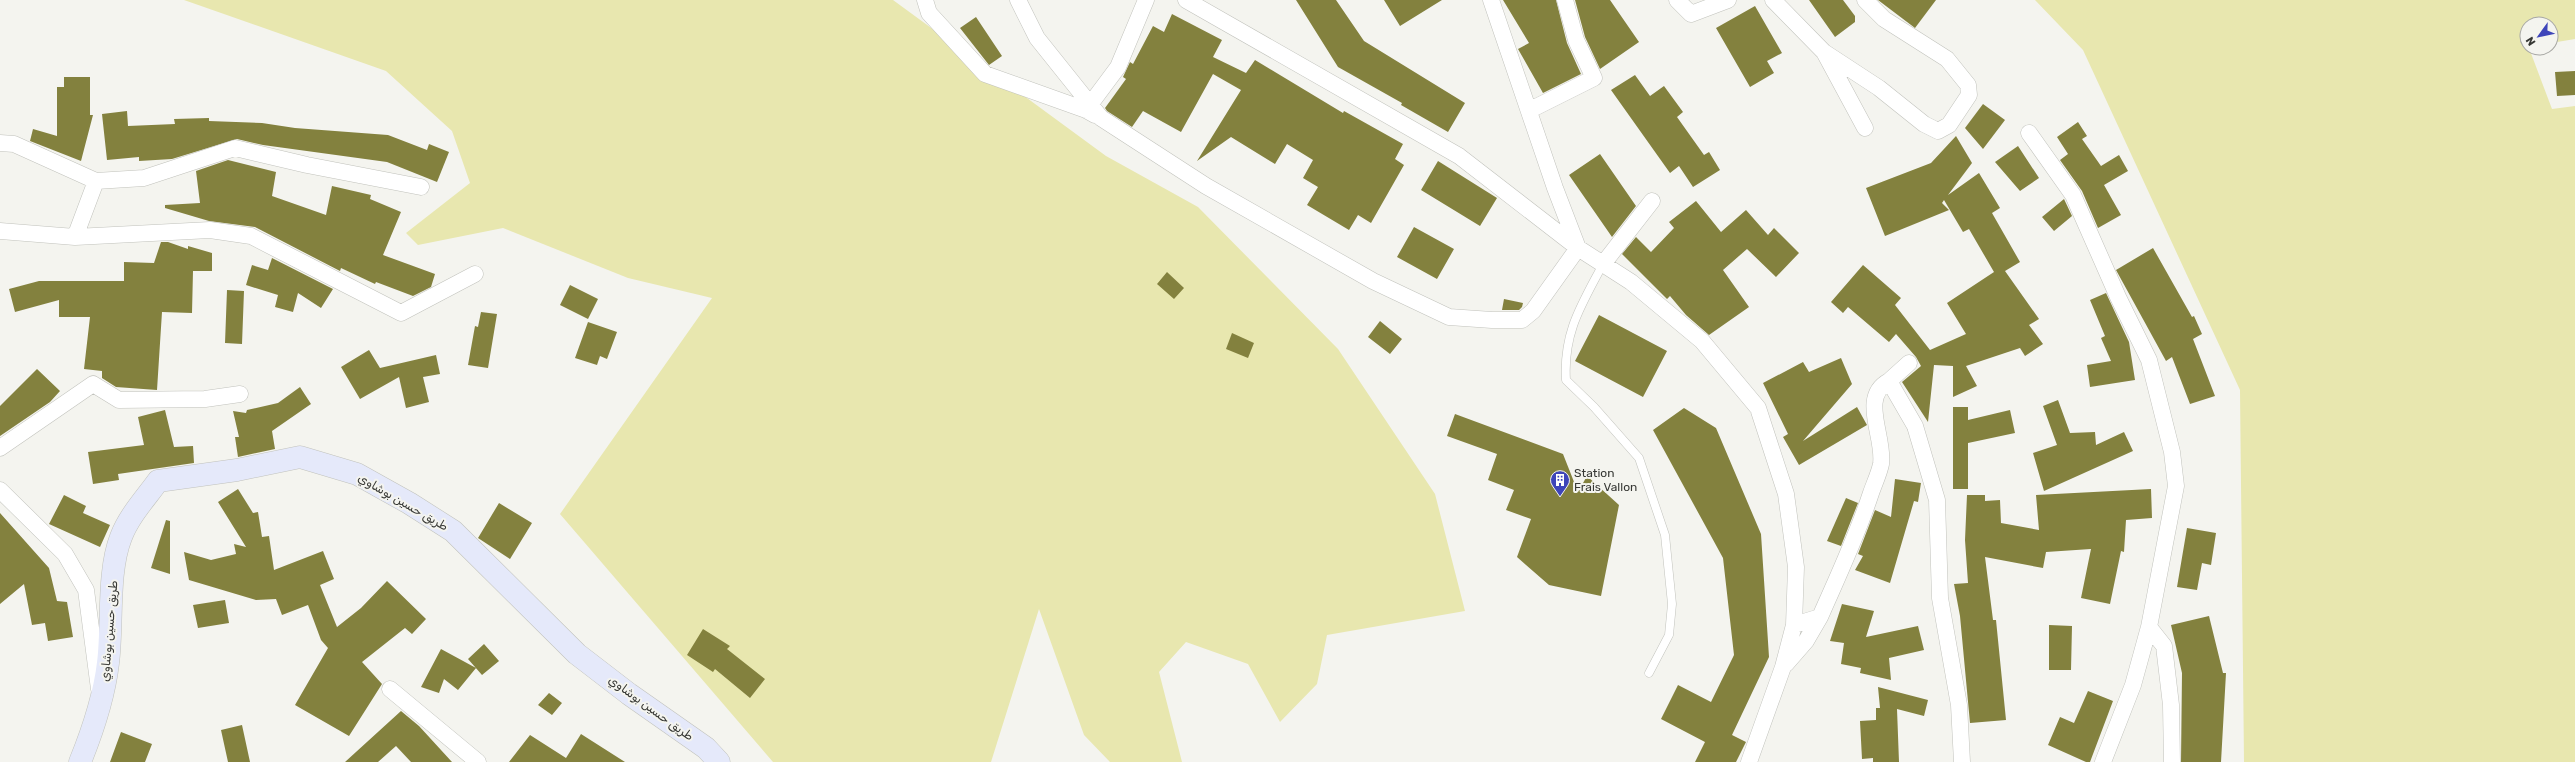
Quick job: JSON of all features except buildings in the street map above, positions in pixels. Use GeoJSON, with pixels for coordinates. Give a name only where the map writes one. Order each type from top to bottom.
{"type":"FeatureCollection","features":[{"type":"Feature","properties":{"kind":"street"},"geometry":{"type":"LineString","coordinates":[[925,0],[929,13],[986,74],[1088,107]]}},
{"type":"Feature","properties":{"kind":"street"},"geometry":{"type":"LineString","coordinates":[[1018,0],[1037,38],[1088,107],[1101,118],[1206,186],[1373,281],[1449,317],[1492,320],[1522,320],[1533,311],[1578,248]]}},
{"type":"Feature","properties":{"kind":"street"},"geometry":{"type":"LineString","coordinates":[[1088,107],[1118,67],[1146,0]]}},
{"type":"Feature","properties":{"kind":"street"},"geometry":{"type":"LineString","coordinates":[[1186,0],[1459,156],[1578,248],[1631,282],[1702,341],[1758,408],[1786,494],[1796,567],[1794,625],[1783,667],[1749,762]]}},
{"type":"Feature","properties":{"kind":"street"},"geometry":{"type":"LineString","coordinates":[[1491,0],[1530,110],[1555,188],[1578,248]]}},
{"type":"Feature","properties":{"kind":"street"},"geometry":{"type":"LineString","coordinates":[[1530,110],[1594,78],[1576,40],[1565,0]]}},
{"type":"Feature","properties":{"kind":"street"},"geometry":{"type":"LineString","coordinates":[[1677,0],[1691,14],[1728,0]]}},
{"type":"Feature","properties":{"kind":"street"},"geometry":{"type":"LineString","coordinates":[[1773,0],[1824,52],[1879,88],[1924,124],[1938,131],[1949,126],[1969,95],[1968,85],[1947,59],[1884,19],[1865,0]]}},
{"type":"Feature","properties":{"kind":"street"},"geometry":{"type":"LineString","coordinates":[[1824,52],[1865,128]]}},
{"type":"Feature","properties":{"kind":"street"},"geometry":{"type":"LineString","coordinates":[[2029,133],[2074,195],[2118,297],[2149,360],[2172,452],[2176,486],[2149,627],[2133,685],[2103,762]]}},
{"type":"Feature","properties":{"kind":"street"},"geometry":{"type":"LineString","coordinates":[[0,143],[14,144],[96,181],[144,178],[236,148],[307,165],[421,187]]}},
{"type":"Feature","properties":{"kind":"street"},"geometry":{"type":"LineString","coordinates":[[75,237],[96,181]]}},
{"type":"Feature","properties":{"kind":"street"},"geometry":{"type":"LineString","coordinates":[[1603,264],[1652,201]]}},
{"type":"Feature","properties":{"kind":"street"},"geometry":{"type":"LineString","coordinates":[[0,231],[75,237],[210,230],[251,236],[401,313],[475,274]]}},
{"type":"Feature","properties":{"kind":"street"},"geometry":{"type":"LineString","coordinates":[[1783,667],[1806,641],[1820,617],[1865,512],[1881,465],[1882,443],[1873,403],[1880,386],[1889,381],[1909,363]]}},
{"type":"Feature","properties":{"kind":"street"},"geometry":{"type":"LineString","coordinates":[[1889,381],[1915,426],[1937,500],[1940,598],[1959,705],[1962,762]]}},
{"type":"Feature","properties":{"kind":"street"},"geometry":{"type":"LineString","coordinates":[[0,448],[92,384],[119,400],[205,399],[240,394]]}},
{"type":"Feature","properties":{"kind":"street","name":"طريق حسين بوشاوي"},"geometry":{"type":"LineString","coordinates":[[80,762],[100,712],[108,664],[115,561],[121,537],[133,514],[158,482],[237,470],[300,457],[357,474],[409,503],[452,531],[577,654],[629,694],[706,748],[719,762]]}},
{"type":"Feature","properties":{"kind":"street"},"geometry":{"type":"LineString","coordinates":[[0,490],[65,554],[86,590],[101,701]]}},
{"type":"Feature","properties":{"kind":"street"},"geometry":{"type":"LineString","coordinates":[[1794,625],[1820,617]]}},
{"type":"Feature","properties":{"kind":"street"},"geometry":{"type":"LineString","coordinates":[[2149,627],[2164,646],[2171,705],[2172,762]]}},
{"type":"Feature","properties":{"kind":"street"},"geometry":{"type":"LineString","coordinates":[[390,689],[478,762]]}},
{"type":"Feature","properties":{"kind":"lane"},"geometry":{"type":"LineString","coordinates":[[1603,264],[1568,336],[1564,356],[1566,380],[1594,407],[1639,458],[1665,535],[1672,604],[1670,627],[1669,635],[1650,673]]}},
{"type":"Feature","properties":{"kind":"green space"},"geometry":{"type":"Polygon","coordinates":[[[184,0],[893,0],[1106,156],[1198,207],[1338,349],[1435,494],[1465,611],[1327,635],[1317,684],[1280,722],[1248,664],[1186,642],[1159,672],[1182,762],[1110,762],[1084,735],[1039,609],[991,762],[773,762],[560,514],[712,298],[628,278],[503,228],[418,245],[406,233],[470,183],[452,131],[386,71],[184,0]]]}},
{"type":"Feature","properties":{"kind":"green space"},"geometry":{"type":"Polygon","coordinates":[[[2035,0],[2575,0],[2575,39],[2559,42],[2559,16],[2519,16],[2519,56],[2532,56],[2552,109],[2575,106],[2575,762],[2244,762],[2240,390],[2083,50],[2035,0]]]}},
{"type":"Feature","properties":{"kind":"place","name":"Station Frais Vallon"},"geometry":{"type":"Point","coordinates":[1560,497]}}]}
